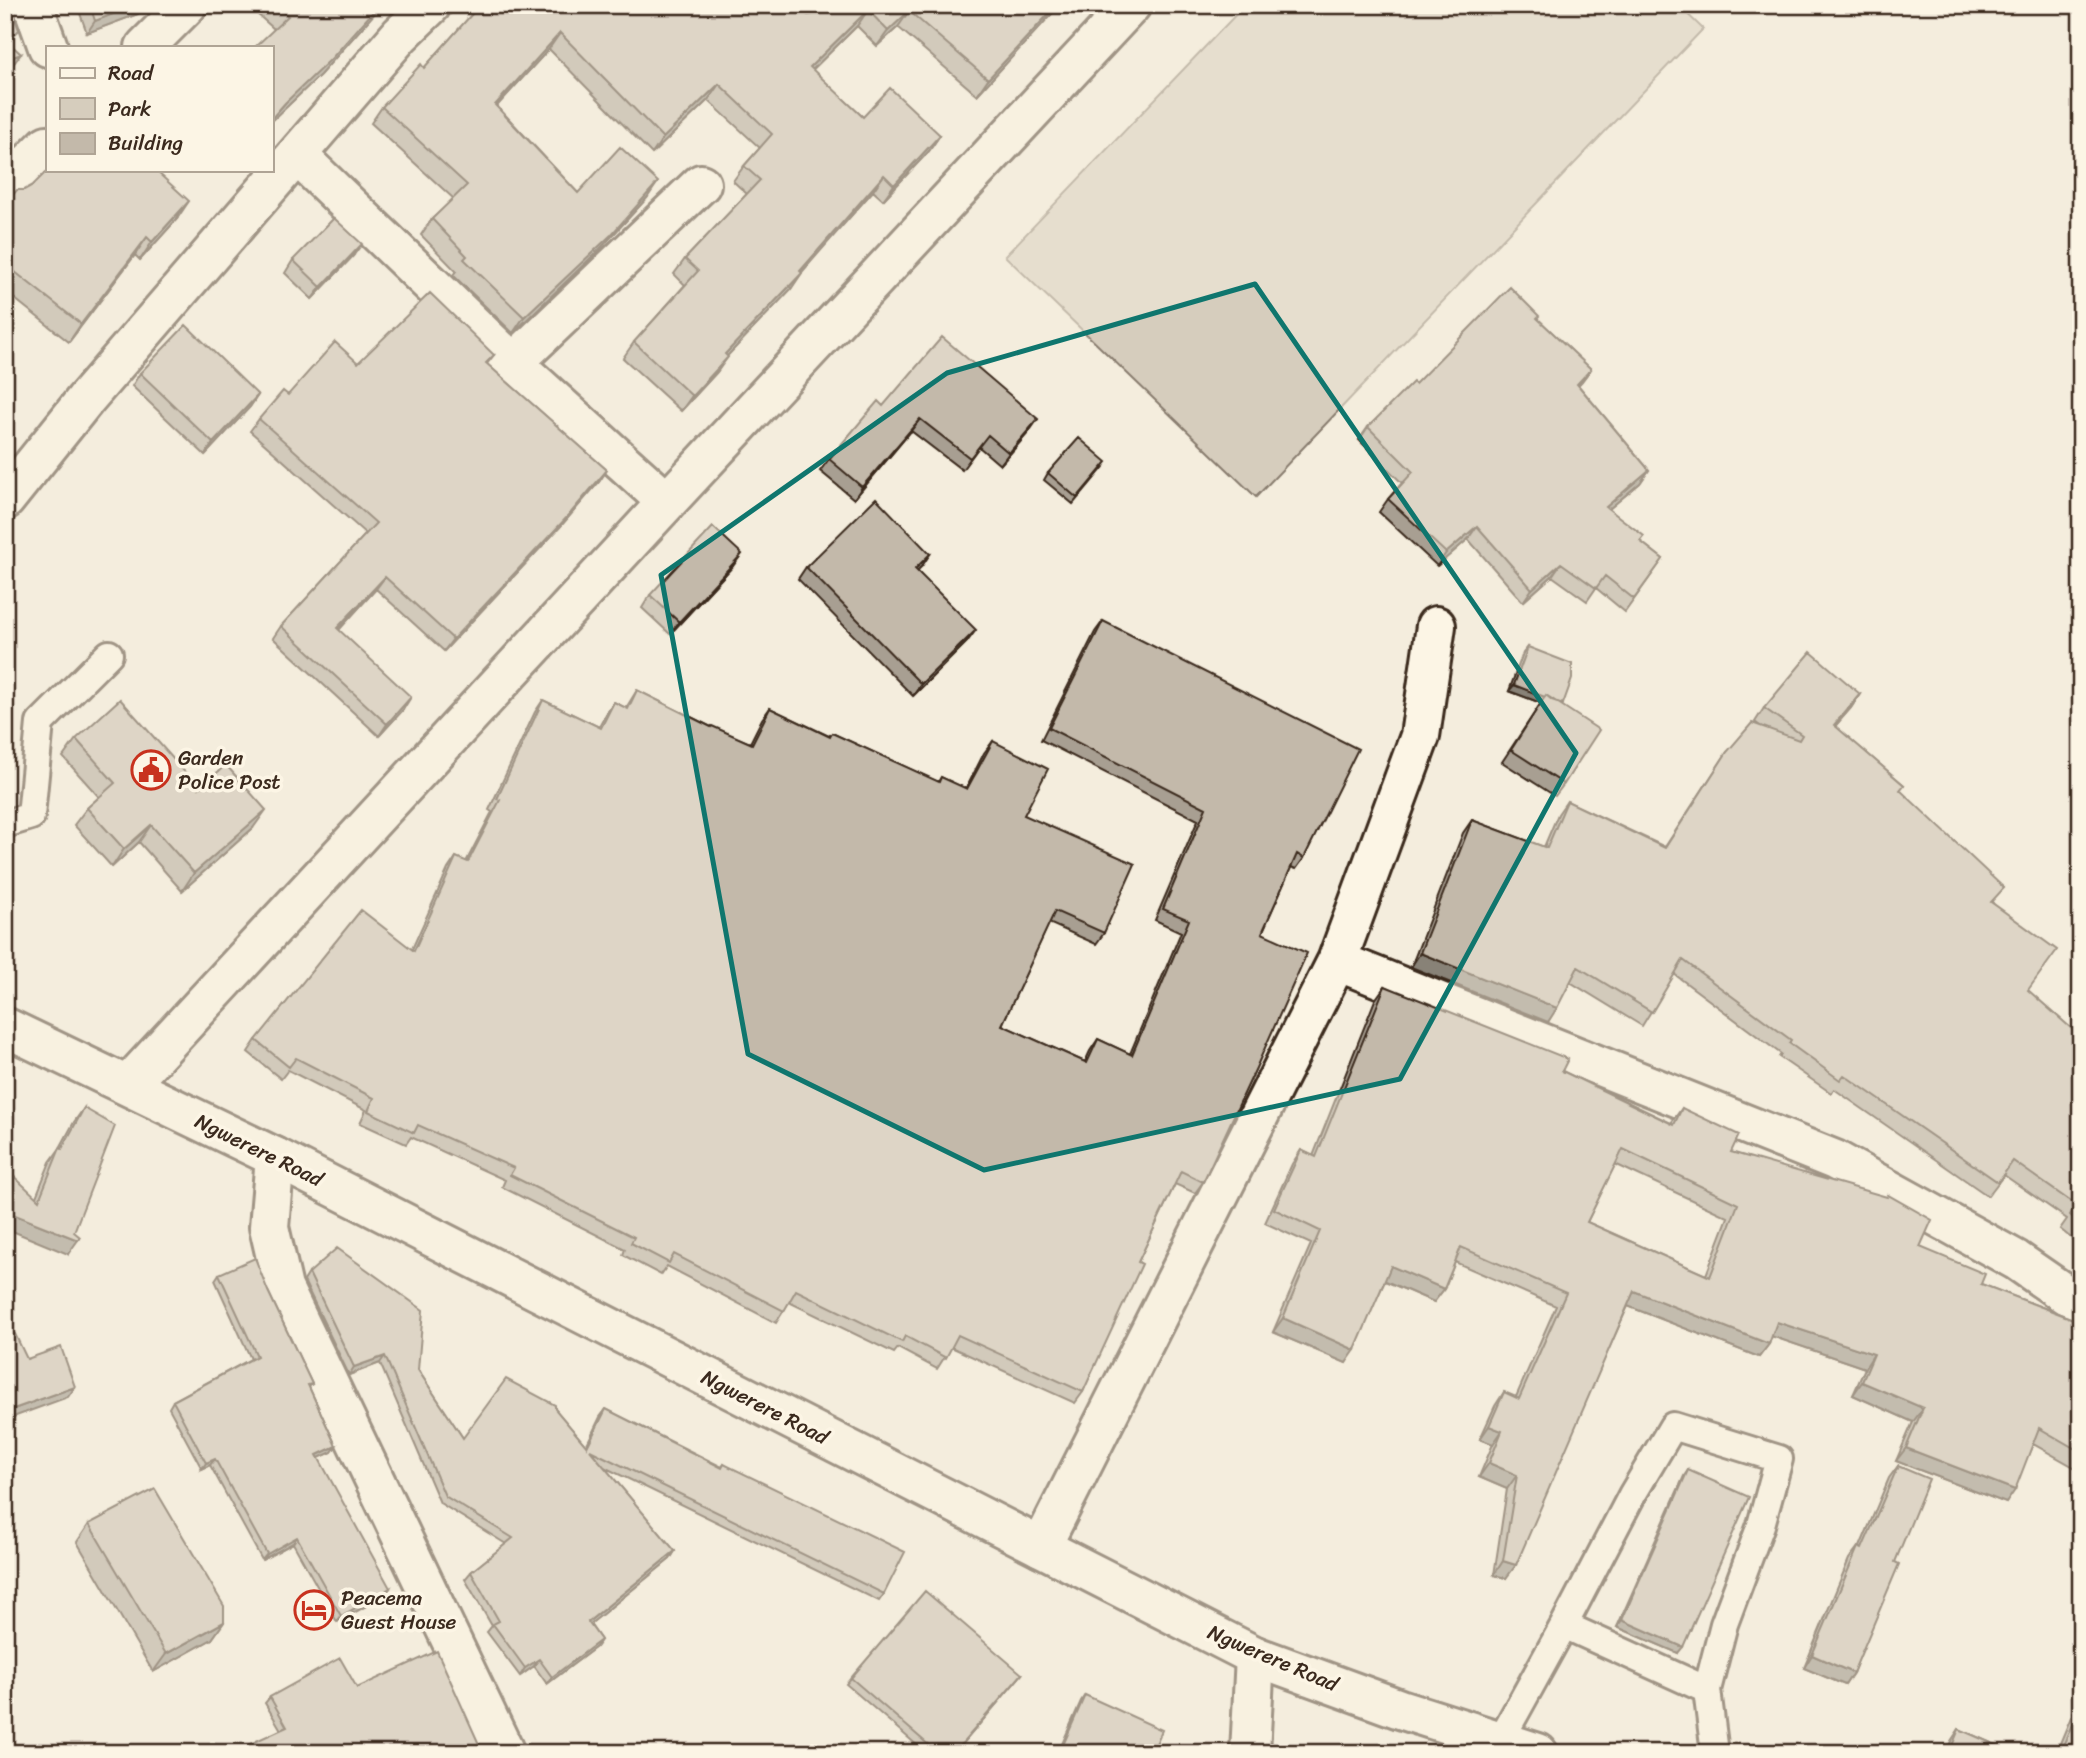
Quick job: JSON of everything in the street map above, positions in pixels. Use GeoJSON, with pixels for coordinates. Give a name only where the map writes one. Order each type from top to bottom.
{"type":"FeatureCollection","features":[{"type":"Feature","properties":{"kind":"street"},"geometry":{"type":"LineString","coordinates":[[33,5],[48,46]]}},
{"type":"Feature","properties":{"kind":"street"},"geometry":{"type":"LineString","coordinates":[[146,46],[187,5]]}},
{"type":"Feature","properties":{"kind":"street"},"geometry":{"type":"LineString","coordinates":[[5,500],[85,400],[400,35],[431,5]]}},
{"type":"Feature","properties":{"kind":"street"},"geometry":{"type":"LineString","coordinates":[[128,1085],[1131,5]]}},
{"type":"Feature","properties":{"kind":"street"},"geometry":{"type":"LineString","coordinates":[[5,187],[46,146]]}},
{"type":"Feature","properties":{"kind":"street"},"geometry":{"type":"LineString","coordinates":[[298,155],[513,363],[667,502]]}},
{"type":"Feature","properties":{"kind":"street"},"geometry":{"type":"LineString","coordinates":[[513,363],[701,184]]}},
{"type":"Feature","properties":{"kind":"street"},"geometry":{"type":"LineString","coordinates":[[1041,1547],[1337,961],[1420,736],[1436,626]]}},
{"type":"Feature","properties":{"kind":"street"},"geometry":{"type":"LineString","coordinates":[[1337,961],[1835,1160],[2016,1260],[2081,1305]]}},
{"type":"Feature","properties":{"kind":"street","name":"Ngwerere Road"},"geometry":{"type":"LineString","coordinates":[[5,1027],[275,1157],[1255,1656],[1400,1709],[1538,1753]]}},
{"type":"Feature","properties":{"kind":"street"},"geometry":{"type":"LineString","coordinates":[[275,1157],[269,1227],[283,1288],[505,1753]]}},
{"type":"Feature","properties":{"kind":"street"},"geometry":{"type":"LineString","coordinates":[[1250,1753],[1255,1656]]}},
{"type":"Feature","properties":{"kind":"lane"},"geometry":{"type":"LineString","coordinates":[[5,824],[31,816],[40,723],[109,654]]}},
{"type":"Feature","properties":{"kind":"lane"},"geometry":{"type":"LineString","coordinates":[[1500,1741],[1632,1495],[1673,1426],[1779,1459],[1761,1525],[1724,1624],[1707,1690],[1715,1753]]}},
{"type":"Feature","properties":{"kind":"lane"},"geometry":{"type":"LineString","coordinates":[[1564,1625],[1707,1690]]}},
{"type":"Feature","properties":{"kind":"highlighted area"},"geometry":{"type":"Polygon","coordinates":[[[1255,284],[1576,753],[1400,1079],[984,1170],[748,1054],[661,575],[947,373],[1255,284]]]}},
{"type":"Feature","properties":{"kind":"green space"},"geometry":{"type":"Polygon","coordinates":[[[1245,5],[1678,5],[1703,29],[1256,497],[1005,256],[1245,5]]]}},
{"type":"Feature","properties":{"kind":"building"},"geometry":{"type":"Polygon","coordinates":[[[5,5],[10,5],[19,30],[8,42],[21,54],[5,60],[5,5]]]}},
{"type":"Feature","properties":{"kind":"building"},"geometry":{"type":"Polygon","coordinates":[[[90,5],[136,5],[95,21],[90,5]]]}},
{"type":"Feature","properties":{"kind":"building"},"geometry":{"type":"Polygon","coordinates":[[[275,5],[379,5],[331,59],[273,117],[273,46],[256,46],[288,16],[275,5]]]}},
{"type":"Feature","properties":{"kind":"building"},"geometry":{"type":"Polygon","coordinates":[[[480,5],[791,5],[808,15],[820,13],[829,5],[1057,5],[988,79],[909,11],[888,31],[868,10],[810,67],[863,117],[890,88],[940,135],[894,185],[884,175],[800,271],[802,273],[725,354],[728,357],[692,396],[634,342],[698,271],[685,259],[760,180],[744,166],[772,134],[719,84],[663,138],[560,33],[495,105],[578,193],[620,147],[658,182],[611,235],[524,317],[464,259],[467,256],[432,219],[467,185],[382,107],[421,64],[424,68],[480,5]]]}},
{"type":"Feature","properties":{"kind":"building"},"geometry":{"type":"Polygon","coordinates":[[[46,172],[157,172],[189,201],[152,242],[147,237],[81,324],[5,264],[5,204],[17,190],[33,185],[46,172]]]}},
{"type":"Feature","properties":{"kind":"building"},"geometry":{"type":"Polygon","coordinates":[[[334,218],[362,244],[321,287],[293,260],[334,218]]]}},
{"type":"Feature","properties":{"kind":"building"},"geometry":{"type":"Polygon","coordinates":[[[1510,287],[1539,316],[1537,318],[1591,369],[1577,384],[1649,470],[1606,507],[1644,536],[1640,541],[1663,559],[1634,599],[1605,576],[1596,588],[1561,563],[1532,589],[1477,526],[1446,553],[1388,499],[1413,472],[1368,427],[1413,382],[1415,384],[1510,287]]]}},
{"type":"Feature","properties":{"kind":"building"},"geometry":{"type":"Polygon","coordinates":[[[430,293],[494,355],[486,363],[607,470],[569,515],[453,639],[385,577],[337,628],[411,697],[387,724],[281,626],[376,523],[259,419],[283,391],[288,395],[335,342],[358,363],[430,293]]]}},
{"type":"Feature","properties":{"kind":"building"},"geometry":{"type":"Polygon","coordinates":[[[186,325],[258,395],[213,443],[140,373],[186,325]]]}},
{"type":"Feature","properties":{"kind":"building"},"geometry":{"type":"Polygon","coordinates":[[[942,337],[1038,419],[1009,453],[988,435],[970,458],[920,419],[862,487],[829,459],[878,401],[883,406],[942,337]]]}},
{"type":"Feature","properties":{"kind":"building"},"geometry":{"type":"Polygon","coordinates":[[[1079,438],[1107,462],[1077,498],[1048,473],[1079,438]]]}},
{"type":"Feature","properties":{"kind":"building"},"geometry":{"type":"Polygon","coordinates":[[[876,498],[930,554],[915,569],[976,630],[921,684],[806,567],[876,498]]]}},
{"type":"Feature","properties":{"kind":"building"},"geometry":{"type":"Polygon","coordinates":[[[713,527],[742,554],[679,622],[650,595],[713,527]]]}},
{"type":"Feature","properties":{"kind":"building"},"geometry":{"type":"Polygon","coordinates":[[[1103,621],[1358,749],[1304,858],[1297,854],[1262,933],[1307,953],[1203,1182],[1181,1171],[1138,1262],[1142,1264],[1083,1392],[958,1335],[946,1358],[905,1336],[902,1342],[796,1290],[784,1311],[674,1254],[669,1263],[631,1243],[634,1237],[510,1175],[514,1168],[418,1125],[414,1133],[368,1111],[374,1098],[296,1058],[289,1067],[256,1040],[361,910],[414,951],[456,857],[468,862],[500,800],[497,799],[543,700],[601,728],[614,702],[628,709],[637,690],[752,744],[770,708],[830,737],[832,733],[939,782],[941,777],[967,789],[993,741],[1048,769],[1024,815],[1135,864],[1104,933],[1055,911],[1002,1025],[1087,1063],[1098,1039],[1132,1055],[1189,920],[1163,909],[1206,808],[1049,728],[1103,621]]]}},
{"type":"Feature","properties":{"kind":"building"},"geometry":{"type":"Polygon","coordinates":[[[1528,647],[1572,664],[1572,679],[1563,704],[1546,695],[1545,697],[1514,685],[1528,647]]]}},
{"type":"Feature","properties":{"kind":"building"},"geometry":{"type":"Polygon","coordinates":[[[1811,652],[1860,694],[1834,725],[1904,785],[1900,790],[2004,888],[1991,902],[2057,950],[2028,990],[2081,1037],[2081,1225],[2070,1215],[2077,1206],[2013,1161],[1998,1182],[1844,1075],[1840,1080],[1683,960],[1652,1012],[1578,967],[1557,1008],[1420,953],[1472,820],[1547,848],[1567,801],[1665,848],[1727,752],[1752,723],[1799,740],[1802,735],[1764,708],[1811,652]]]}},
{"type":"Feature","properties":{"kind":"building"},"geometry":{"type":"Polygon","coordinates":[[[1546,695],[1599,730],[1564,784],[1511,750],[1546,695]]]}},
{"type":"Feature","properties":{"kind":"building"},"geometry":{"type":"Polygon","coordinates":[[[120,699],[199,788],[226,765],[266,810],[194,873],[151,825],[124,849],[87,808],[115,783],[76,739],[120,699]]]}},
{"type":"Feature","properties":{"kind":"building"},"geometry":{"type":"Polygon","coordinates":[[[1385,986],[1568,1059],[1562,1071],[1674,1125],[1682,1108],[1739,1135],[1731,1152],[1887,1197],[1888,1195],[1932,1220],[1920,1247],[1985,1274],[1981,1284],[2081,1322],[2081,1452],[2039,1428],[2015,1490],[1906,1448],[1923,1408],[1862,1382],[1874,1354],[1777,1322],[1769,1344],[1634,1291],[1516,1565],[1503,1561],[1517,1475],[1489,1463],[1502,1431],[1489,1426],[1504,1392],[1519,1399],[1566,1293],[1461,1247],[1444,1289],[1391,1266],[1355,1350],[1283,1318],[1320,1231],[1274,1209],[1301,1150],[1316,1157],[1385,986]],[[1623,1149],[1587,1222],[1710,1277],[1738,1204],[1623,1149]]]}},
{"type":"Feature","properties":{"kind":"building"},"geometry":{"type":"Polygon","coordinates":[[[84,1108],[115,1126],[74,1232],[80,1237],[78,1240],[5,1211],[5,1168],[39,1200],[60,1148],[62,1149],[84,1108]]]}},
{"type":"Feature","properties":{"kind":"building"},"geometry":{"type":"Polygon","coordinates":[[[337,1248],[423,1310],[418,1370],[463,1438],[506,1379],[555,1405],[555,1409],[587,1447],[606,1409],[722,1468],[724,1464],[905,1552],[884,1594],[590,1450],[675,1551],[588,1622],[601,1640],[552,1677],[539,1659],[525,1668],[493,1624],[499,1621],[471,1572],[513,1538],[445,1496],[385,1356],[354,1367],[309,1273],[337,1248]]]}},
{"type":"Feature","properties":{"kind":"building"},"geometry":{"type":"Polygon","coordinates":[[[255,1258],[312,1384],[308,1385],[336,1446],[317,1455],[390,1588],[341,1616],[297,1537],[267,1554],[215,1459],[206,1463],[173,1401],[257,1356],[219,1274],[255,1258]]]}},
{"type":"Feature","properties":{"kind":"building"},"geometry":{"type":"Polygon","coordinates":[[[15,1334],[27,1359],[61,1347],[75,1387],[5,1412],[5,1338],[15,1334]]]}},
{"type":"Feature","properties":{"kind":"building"},"geometry":{"type":"Polygon","coordinates":[[[1898,1466],[1929,1479],[1895,1562],[1899,1564],[1853,1673],[1812,1655],[1858,1547],[1862,1549],[1898,1466]]]}},
{"type":"Feature","properties":{"kind":"building"},"geometry":{"type":"Polygon","coordinates":[[[1688,1470],[1749,1497],[1683,1647],[1622,1620],[1688,1470]]]}},
{"type":"Feature","properties":{"kind":"building"},"geometry":{"type":"Polygon","coordinates":[[[155,1489],[224,1606],[224,1622],[166,1654],[89,1524],[155,1489]]]}},
{"type":"Feature","properties":{"kind":"building"},"geometry":{"type":"Polygon","coordinates":[[[925,1591],[1022,1674],[954,1753],[938,1753],[851,1678],[925,1591]]]}},
{"type":"Feature","properties":{"kind":"building"},"geometry":{"type":"Polygon","coordinates":[[[437,1651],[483,1753],[230,1753],[287,1727],[270,1697],[340,1658],[357,1688],[437,1651]]]}},
{"type":"Feature","properties":{"kind":"building"},"geometry":{"type":"Polygon","coordinates":[[[1085,1695],[1162,1730],[1152,1753],[1060,1752],[1085,1695]]]}},
{"type":"Feature","properties":{"kind":"building"},"geometry":{"type":"Polygon","coordinates":[[[2081,1703],[2081,1753],[2060,1753],[2081,1703]]]}},
{"type":"Feature","properties":{"kind":"building"},"geometry":{"type":"Polygon","coordinates":[[[1959,1729],[2014,1753],[1949,1753],[1959,1729]]]}},
{"type":"Feature","properties":{"kind":"place","name":"Garden Police Post"},"geometry":{"type":"Point","coordinates":[151,770]}},
{"type":"Feature","properties":{"kind":"place","name":"Peacema Guest House"},"geometry":{"type":"Point","coordinates":[314,1610]}}]}
